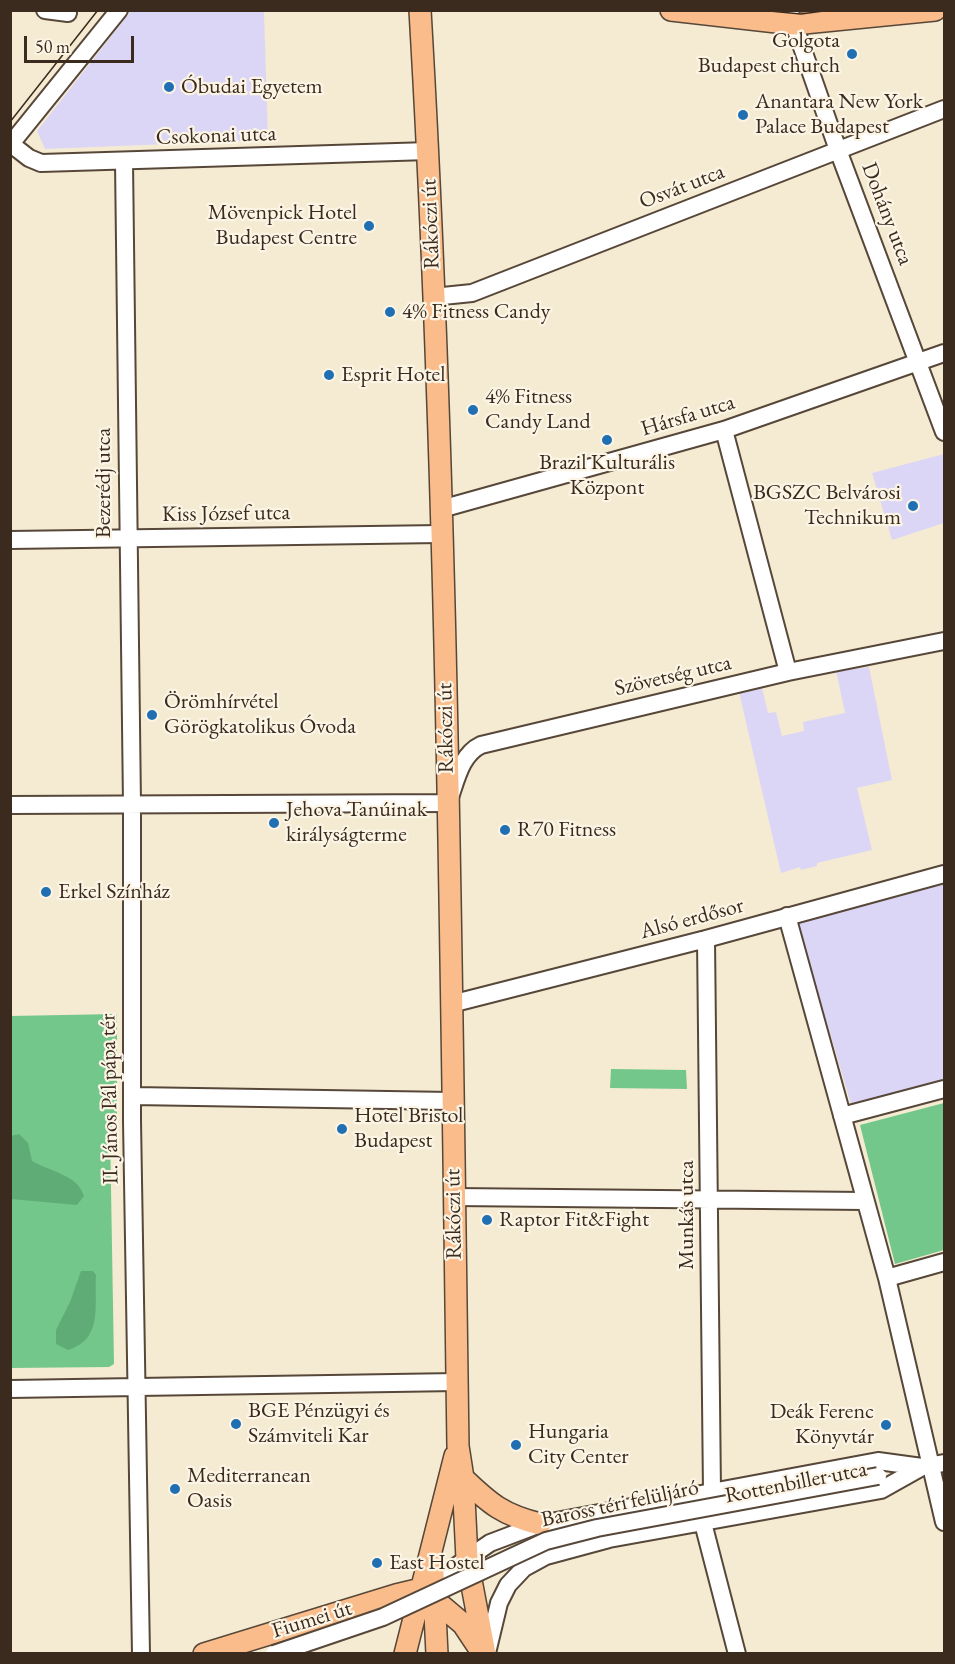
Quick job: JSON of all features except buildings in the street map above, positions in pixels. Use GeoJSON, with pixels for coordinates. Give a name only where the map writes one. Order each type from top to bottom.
{"type":"FeatureCollection","features":[{"type":"Feature","properties":{"kind":"main road","name":"Rákóczi út"},"geometry":{"type":"LineString","coordinates":[[420,10],[429,151],[441,509],[458,1446],[463,1478],[467,1559],[485,1653]]}},
{"type":"Feature","properties":{"kind":"main road"},"geometry":{"type":"LineString","coordinates":[[671,10],[792,17],[935,10]]}},
{"type":"Feature","properties":{"kind":"main road","name":"Rákóczi út"},"geometry":{"type":"LineString","coordinates":[[407,1644],[435,1599],[431,1551],[458,1446]]}},
{"type":"Feature","properties":{"kind":"main road"},"geometry":{"type":"LineString","coordinates":[[463,1478],[488,1502],[514,1517],[540,1524]]}},
{"type":"Feature","properties":{"kind":"main road","name":"Fiumei út"},"geometry":{"type":"LineString","coordinates":[[204,1653],[396,1595],[435,1599]]}},
{"type":"Feature","properties":{"kind":"main road"},"geometry":{"type":"LineString","coordinates":[[435,1599],[464,1624],[485,1653]]}},
{"type":"Feature","properties":{"kind":"main road"},"geometry":{"type":"LineString","coordinates":[[435,1599],[437,1653]]}},
{"type":"Feature","properties":{"kind":"street"},"geometry":{"type":"LineString","coordinates":[[45,10],[68,13]]}},
{"type":"Feature","properties":{"kind":"street"},"geometry":{"type":"LineString","coordinates":[[11,145],[119,10]]}},
{"type":"Feature","properties":{"kind":"street","name":"Dohány utca"},"geometry":{"type":"LineString","coordinates":[[792,17],[838,150],[943,426]]}},
{"type":"Feature","properties":{"kind":"street","name":"Osvát utca"},"geometry":{"type":"LineString","coordinates":[[434,297],[472,293],[945,109]]}},
{"type":"Feature","properties":{"kind":"street","name":"Csokonai utca"},"geometry":{"type":"LineString","coordinates":[[11,145],[29,158],[42,163],[429,151]]}},
{"type":"Feature","properties":{"kind":"street","name":"Bezerédj utca"},"geometry":{"type":"LineString","coordinates":[[124,162],[132,804]]}},
{"type":"Feature","properties":{"kind":"street","name":"Hársfa utca"},"geometry":{"type":"LineString","coordinates":[[441,509],[724,430],[945,353]]}},
{"type":"Feature","properties":{"kind":"street"},"geometry":{"type":"LineString","coordinates":[[724,430],[788,672]]}},
{"type":"Feature","properties":{"kind":"street","name":"Kiss József utca"},"geometry":{"type":"LineString","coordinates":[[10,540],[441,534]]}},
{"type":"Feature","properties":{"kind":"street","name":"Szövetség utca"},"geometry":{"type":"LineString","coordinates":[[448,803],[464,759],[471,750],[481,744],[788,672],[945,641]]}},
{"type":"Feature","properties":{"kind":"street"},"geometry":{"type":"LineString","coordinates":[[10,805],[448,803]]}},
{"type":"Feature","properties":{"kind":"street","name":"II. János Pál pápa tér"},"geometry":{"type":"LineString","coordinates":[[132,804],[132,1096],[141,1653]]}},
{"type":"Feature","properties":{"kind":"street","name":"Alsó erdősor"},"geometry":{"type":"LineString","coordinates":[[451,1004],[706,939],[945,874]]}},
{"type":"Feature","properties":{"kind":"street"},"geometry":{"type":"LineString","coordinates":[[787,916],[887,1278],[945,1522]]}},
{"type":"Feature","properties":{"kind":"street","name":"Munkás utca"},"geometry":{"type":"LineString","coordinates":[[706,939],[712,1492]]}},
{"type":"Feature","properties":{"kind":"street"},"geometry":{"type":"LineString","coordinates":[[842,1116],[945,1089]]}},
{"type":"Feature","properties":{"kind":"street"},"geometry":{"type":"LineString","coordinates":[[132,1096],[452,1101]]}},
{"type":"Feature","properties":{"kind":"street"},"geometry":{"type":"LineString","coordinates":[[454,1197],[865,1201]]}},
{"type":"Feature","properties":{"kind":"street"},"geometry":{"type":"LineString","coordinates":[[887,1278],[945,1262]]}},
{"type":"Feature","properties":{"kind":"street"},"geometry":{"type":"LineString","coordinates":[[10,1389],[457,1383]]}},
{"type":"Feature","properties":{"kind":"street","name":"Rottenbiller utca"},"geometry":{"type":"LineString","coordinates":[[435,1599],[467,1559],[490,1543],[540,1524],[878,1461],[932,1465]]}},
{"type":"Feature","properties":{"kind":"street","name":"Baross téri felüljáró"},"geometry":{"type":"LineString","coordinates":[[274,1653],[383,1617],[546,1541],[597,1528],[932,1465]]}},
{"type":"Feature","properties":{"kind":"street","name":"Rottenbiller utca"},"geometry":{"type":"LineString","coordinates":[[485,1653],[499,1603],[508,1585],[532,1563],[546,1556],[609,1539],[881,1490],[932,1465]]}},
{"type":"Feature","properties":{"kind":"street"},"geometry":{"type":"LineString","coordinates":[[704,1523],[737,1653]]}},
{"type":"Feature","properties":{"kind":"shaded area","name":"Óbudai Egyetem"},"geometry":{"type":"Polygon","coordinates":[[[131,11],[264,11],[268,140],[45,149],[37,131],[131,11]]]}},
{"type":"Feature","properties":{"kind":"shaded area","name":"BGSZC Belvárosi Technikum"},"geometry":{"type":"Polygon","coordinates":[[[944,454],[944,523],[892,540],[872,473],[944,454]]]}},
{"type":"Feature","properties":{"kind":"shaded area"},"geometry":{"type":"Polygon","coordinates":[[[869,667],[892,780],[857,788],[872,850],[817,863],[817,866],[801,870],[800,867],[781,873],[739,692],[762,688],[768,713],[776,712],[782,736],[804,731],[803,722],[845,713],[836,671],[869,667]]]}},
{"type":"Feature","properties":{"kind":"shaded area"},"geometry":{"type":"Polygon","coordinates":[[[944,882],[944,1079],[851,1104],[797,922],[944,882]]]}},
{"type":"Feature","properties":{"kind":"green space"},"geometry":{"type":"Polygon","coordinates":[[[117,1014],[117,1120],[110,1129],[114,1364],[109,1367],[11,1368],[10,1016],[117,1014]]]}},
{"type":"Feature","properties":{"kind":"green space"},"geometry":{"type":"Polygon","coordinates":[[[611,1069],[686,1070],[687,1089],[610,1088],[611,1069]]]}},
{"type":"Feature","properties":{"kind":"green space"},"geometry":{"type":"Polygon","coordinates":[[[944,1103],[944,1250],[895,1264],[860,1125],[944,1103]]]}},
{"type":"Feature","properties":{"kind":"green space"},"geometry":{"type":"Polygon","coordinates":[[[19,1134],[28,1143],[32,1161],[69,1178],[81,1189],[84,1196],[77,1205],[11,1199],[11,1136],[19,1134]]]}},
{"type":"Feature","properties":{"kind":"green space"},"geometry":{"type":"Polygon","coordinates":[[[81,1271],[93,1271],[96,1275],[95,1319],[87,1338],[68,1350],[56,1344],[56,1330],[70,1302],[81,1271]]]}},
{"type":"Feature","properties":{"kind":"tram line"},"geometry":{"type":"LineString","coordinates":[[10,122],[98,10]]}},
{"type":"Feature","properties":{"kind":"tram line"},"geometry":{"type":"LineString","coordinates":[[759,10],[801,14],[831,10]]}},
{"type":"Feature","properties":{"kind":"place","name":"Golgota Budapest church"},"geometry":{"type":"Point","coordinates":[852,54]}},
{"type":"Feature","properties":{"kind":"place","name":"Óbudai Egyetem"},"geometry":{"type":"Point","coordinates":[169,87]}},
{"type":"Feature","properties":{"kind":"place","name":"Anantara New York Palace Budapest"},"geometry":{"type":"Point","coordinates":[743,115]}},
{"type":"Feature","properties":{"kind":"place","name":"Mövenpick Hotel Budapest Centre"},"geometry":{"type":"Point","coordinates":[369,226]}},
{"type":"Feature","properties":{"kind":"place","name":"4% Fitness Candy"},"geometry":{"type":"Point","coordinates":[390,312]}},
{"type":"Feature","properties":{"kind":"place","name":"Esprit Hotel"},"geometry":{"type":"Point","coordinates":[329,375]}},
{"type":"Feature","properties":{"kind":"place","name":"4% Fitness Candy Land"},"geometry":{"type":"Point","coordinates":[473,410]}},
{"type":"Feature","properties":{"kind":"place","name":"Brazil Kulturális Központ"},"geometry":{"type":"Point","coordinates":[607,440]}},
{"type":"Feature","properties":{"kind":"place","name":"BGSZC Belvárosi Technikum"},"geometry":{"type":"Point","coordinates":[913,506]}},
{"type":"Feature","properties":{"kind":"place","name":"Örömhírvétel Görögkatolikus Óvoda"},"geometry":{"type":"Point","coordinates":[152,715]}},
{"type":"Feature","properties":{"kind":"place","name":"Jehova Tanúinak királyságterme"},"geometry":{"type":"Point","coordinates":[274,823]}},
{"type":"Feature","properties":{"kind":"place","name":"R70 Fitness"},"geometry":{"type":"Point","coordinates":[505,830]}},
{"type":"Feature","properties":{"kind":"place","name":"Erkel Színház"},"geometry":{"type":"Point","coordinates":[46,892]}},
{"type":"Feature","properties":{"kind":"place","name":"Hotel Bristol Budapest"},"geometry":{"type":"Point","coordinates":[342,1129]}},
{"type":"Feature","properties":{"kind":"place","name":"Raptor Fit&Fight"},"geometry":{"type":"Point","coordinates":[487,1220]}},
{"type":"Feature","properties":{"kind":"place","name":"BGE Pénzügyi és Számviteli Kar"},"geometry":{"type":"Point","coordinates":[236,1424]}},
{"type":"Feature","properties":{"kind":"place","name":"Deák Ferenc Könyvtár"},"geometry":{"type":"Point","coordinates":[886,1425]}},
{"type":"Feature","properties":{"kind":"place","name":"Hungaria City Center"},"geometry":{"type":"Point","coordinates":[516,1445]}},
{"type":"Feature","properties":{"kind":"place","name":"Mediterranean Oasis"},"geometry":{"type":"Point","coordinates":[175,1489]}},
{"type":"Feature","properties":{"kind":"place","name":"East Hostel"},"geometry":{"type":"Point","coordinates":[377,1563]}}]}
